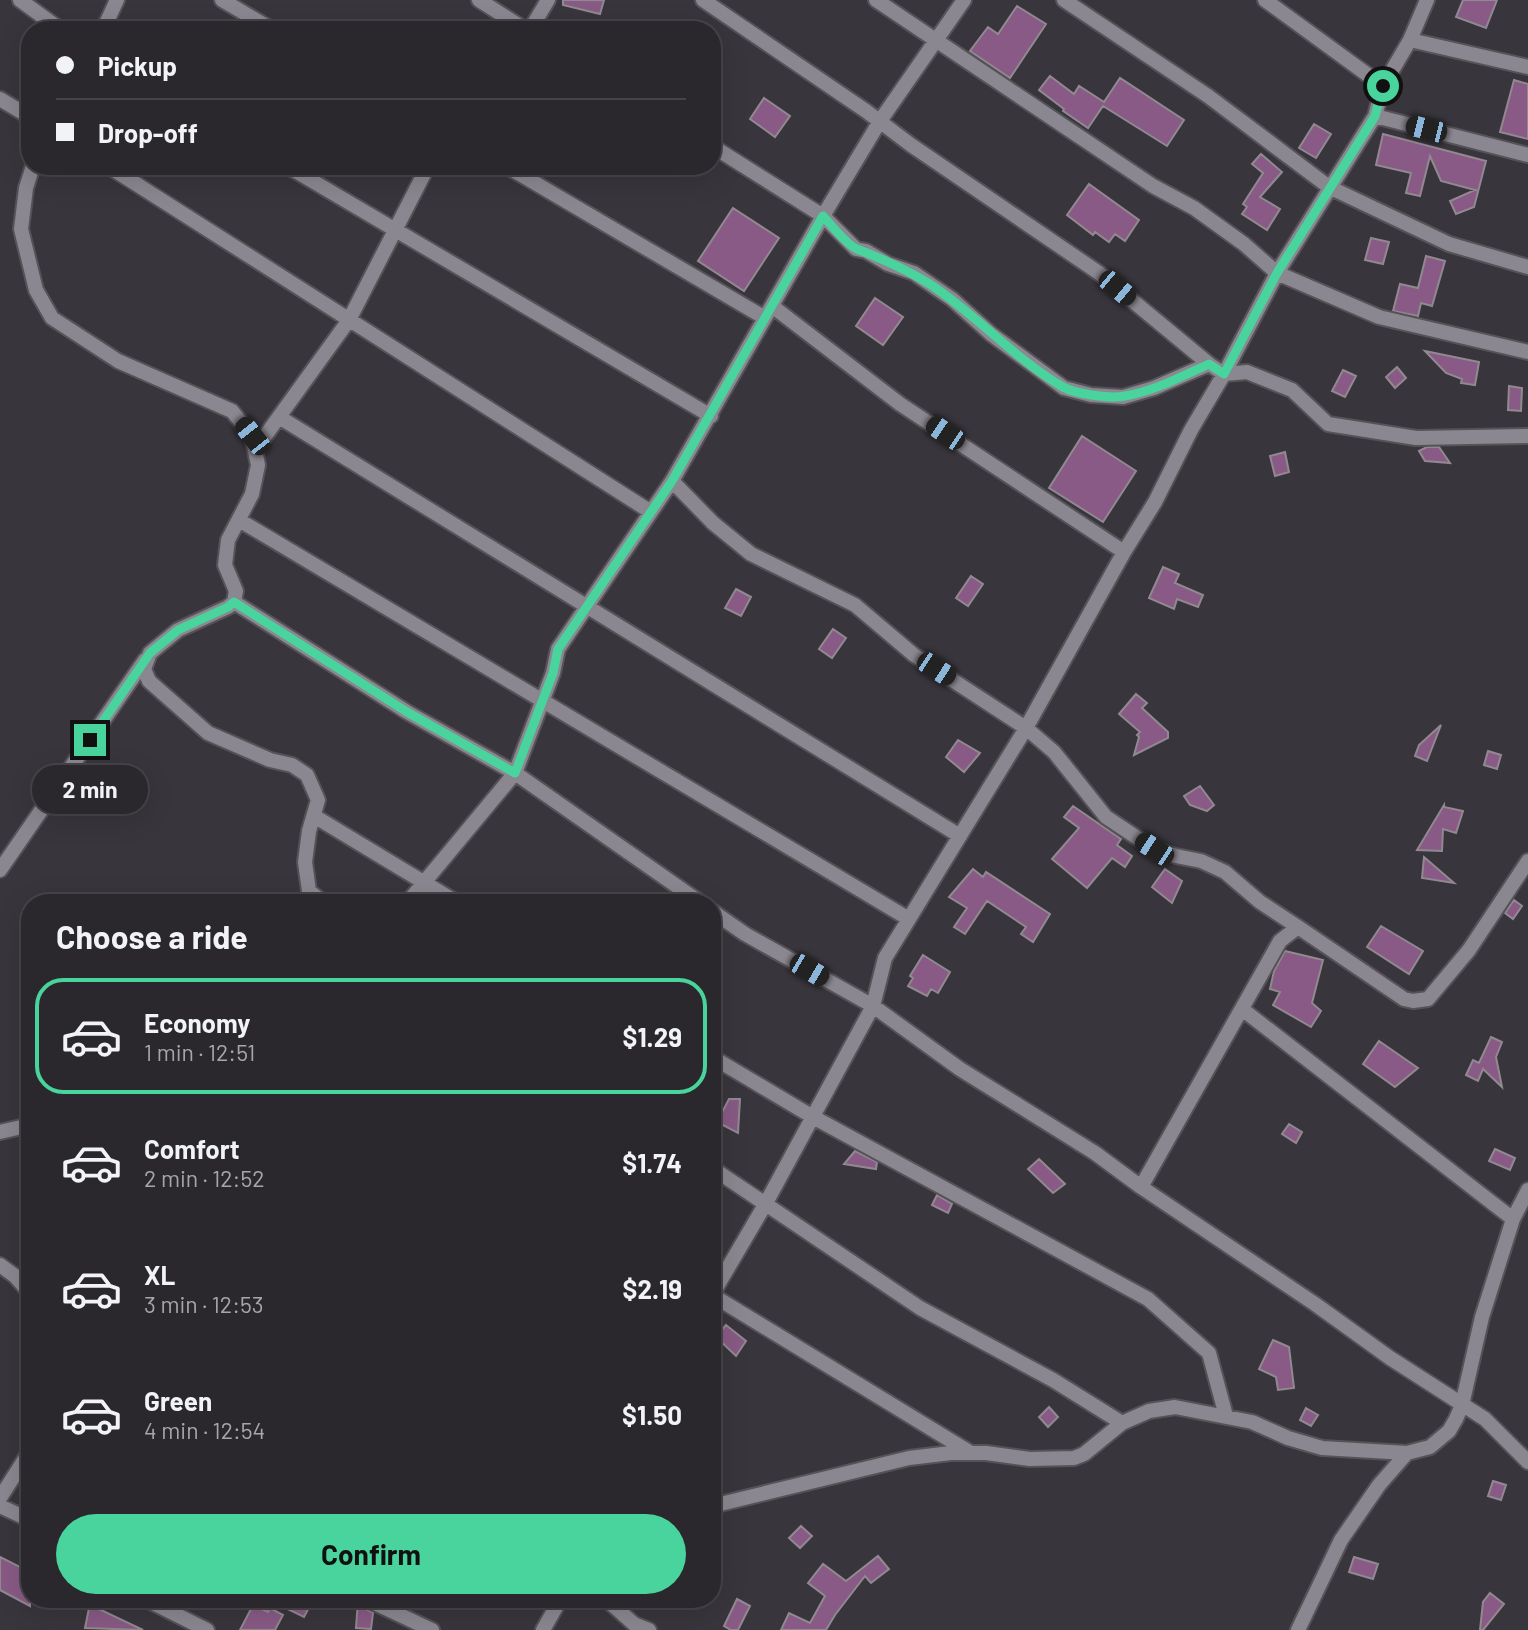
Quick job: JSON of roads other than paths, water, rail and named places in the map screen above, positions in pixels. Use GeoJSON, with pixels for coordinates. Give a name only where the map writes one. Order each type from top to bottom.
{"type":"FeatureCollection","features":[{"type":"Feature","properties":{"kind":"street"},"geometry":{"type":"LineString","coordinates":[[20,0],[49,21]]}},
{"type":"Feature","properties":{"kind":"street"},"geometry":{"type":"LineString","coordinates":[[107,21],[117,0]]}},
{"type":"Feature","properties":{"kind":"street"},"geometry":{"type":"LineString","coordinates":[[222,0],[258,21]]}},
{"type":"Feature","properties":{"kind":"street"},"geometry":{"type":"LineString","coordinates":[[479,0],[503,21]]}},
{"type":"Feature","properties":{"kind":"street"},"geometry":{"type":"LineString","coordinates":[[534,21],[548,0]]}},
{"type":"Feature","properties":{"kind":"street"},"geometry":{"type":"LineString","coordinates":[[703,0],[1099,273],[1224,374],[1247,372],[1292,390],[1328,424],[1416,438],[1528,436]]}},
{"type":"Feature","properties":{"kind":"street"},"geometry":{"type":"LineString","coordinates":[[876,0],[1153,186],[1194,208],[1244,244],[1277,273],[1379,317],[1528,352]]}},
{"type":"Feature","properties":{"kind":"street"},"geometry":{"type":"LineString","coordinates":[[414,894],[515,773],[553,673],[558,649],[672,481],[880,121],[964,0]]}},
{"type":"Feature","properties":{"kind":"street"},"geometry":{"type":"LineString","coordinates":[[1064,0],[1208,96],[1329,187],[1449,244],[1528,267]]}},
{"type":"Feature","properties":{"kind":"street"},"geometry":{"type":"LineString","coordinates":[[1265,0],[1383,86]]}},
{"type":"Feature","properties":{"kind":"street"},"geometry":{"type":"LineString","coordinates":[[721,1280],[766,1203],[873,1006],[885,958],[1026,728],[1124,552],[1155,502],[1277,273],[1375,116],[1383,86],[1410,40],[1427,0]]}},
{"type":"Feature","properties":{"kind":"street"},"geometry":{"type":"LineString","coordinates":[[1410,40],[1528,67]]}},
{"type":"Feature","properties":{"kind":"street"},"geometry":{"type":"LineString","coordinates":[[0,99],[21,112]]}},
{"type":"Feature","properties":{"kind":"street"},"geometry":{"type":"LineString","coordinates":[[1375,116],[1528,155]]}},
{"type":"Feature","properties":{"kind":"street"},"geometry":{"type":"LineString","coordinates":[[721,152],[823,216],[856,249],[914,273],[952,299],[991,334],[1065,388],[1091,395],[1123,397],[1154,388],[1209,364]]}},
{"type":"Feature","properties":{"kind":"street"},"geometry":{"type":"LineString","coordinates":[[0,870],[150,653],[178,630],[234,602],[236,591],[225,565],[228,540],[252,494],[258,465],[252,436],[232,411],[118,361],[52,318],[36,290],[21,229],[30,175]]}},
{"type":"Feature","properties":{"kind":"street"},"geometry":{"type":"LineString","coordinates":[[122,175],[651,512]]}},
{"type":"Feature","properties":{"kind":"street"},"geometry":{"type":"LineString","coordinates":[[301,175],[711,416]]}},
{"type":"Feature","properties":{"kind":"street"},"geometry":{"type":"LineString","coordinates":[[255,450],[349,320],[424,175]]}},
{"type":"Feature","properties":{"kind":"street"},"geometry":{"type":"LineString","coordinates":[[522,175],[769,312],[901,404],[1124,552]]}},
{"type":"Feature","properties":{"kind":"street"},"geometry":{"type":"LineString","coordinates":[[279,417],[960,836]]}},
{"type":"Feature","properties":{"kind":"street"},"geometry":{"type":"LineString","coordinates":[[672,481],[713,523],[751,554],[855,605],[914,655],[1026,728],[1054,752],[1107,817],[1154,849],[1202,861],[1225,872],[1261,902],[1404,999],[1428,999],[1469,950],[1528,861]]}},
{"type":"Feature","properties":{"kind":"street"},"geometry":{"type":"LineString","coordinates":[[239,520],[909,919]]}},
{"type":"Feature","properties":{"kind":"street"},"geometry":{"type":"LineString","coordinates":[[234,602],[407,712],[515,773],[688,894]]}},
{"type":"Feature","properties":{"kind":"street"},"geometry":{"type":"LineString","coordinates":[[150,653],[144,669],[149,681],[208,733],[270,760],[292,765],[307,775],[318,800],[305,862],[309,891],[313,894]]}},
{"type":"Feature","properties":{"kind":"street"},"geometry":{"type":"LineString","coordinates":[[314,816],[443,894]]}},
{"type":"Feature","properties":{"kind":"street"},"geometry":{"type":"LineString","coordinates":[[721,917],[745,934],[873,1006],[960,1069],[1095,1153],[1141,1187],[1485,1419],[1528,1462]]}},
{"type":"Feature","properties":{"kind":"street"},"geometry":{"type":"LineString","coordinates":[[1141,1187],[1280,941],[1298,927]]}},
{"type":"Feature","properties":{"kind":"street"},"geometry":{"type":"LineString","coordinates":[[1242,1009],[1513,1219]]}},
{"type":"Feature","properties":{"kind":"street"},"geometry":{"type":"LineString","coordinates":[[721,1062],[813,1117],[1149,1299],[1209,1353],[1226,1416]]}},
{"type":"Feature","properties":{"kind":"street"},"geometry":{"type":"LineString","coordinates":[[0,1132],[21,1127]]}},
{"type":"Feature","properties":{"kind":"street"},"geometry":{"type":"LineString","coordinates":[[721,1174],[919,1308],[1053,1381],[1122,1423]]}},
{"type":"Feature","properties":{"kind":"street"},"geometry":{"type":"LineString","coordinates":[[721,1504],[909,1458],[971,1453],[1030,1459],[1074,1458],[1084,1454],[1122,1423],[1149,1411],[1175,1407],[1252,1422],[1288,1438],[1322,1448],[1407,1453],[1420,1451],[1439,1441],[1449,1431],[1462,1405],[1482,1317],[1513,1219],[1528,1190]]}},
{"type":"Feature","properties":{"kind":"street"},"geometry":{"type":"LineString","coordinates":[[0,1265],[21,1283]]}},
{"type":"Feature","properties":{"kind":"street"},"geometry":{"type":"LineString","coordinates":[[721,1300],[971,1453]]}},
{"type":"Feature","properties":{"kind":"street"},"geometry":{"type":"LineString","coordinates":[[1298,1630],[1340,1540],[1379,1485],[1407,1453]]}},
{"type":"Feature","properties":{"kind":"street"},"geometry":{"type":"LineString","coordinates":[[0,1498],[21,1465]]}},
{"type":"Feature","properties":{"kind":"street"},"geometry":{"type":"LineString","coordinates":[[0,1506],[21,1516]]}},
{"type":"Feature","properties":{"kind":"street"},"geometry":{"type":"LineString","coordinates":[[163,1608],[207,1630]]}},
{"type":"Feature","properties":{"kind":"street"},"geometry":{"type":"LineString","coordinates":[[385,1608],[432,1630]]}},
{"type":"Feature","properties":{"kind":"street"},"geometry":{"type":"LineString","coordinates":[[543,1630],[555,1608]]}},
{"type":"Feature","properties":{"kind":"street"},"geometry":{"type":"LineString","coordinates":[[616,1608],[634,1624],[649,1630]]}}]}
